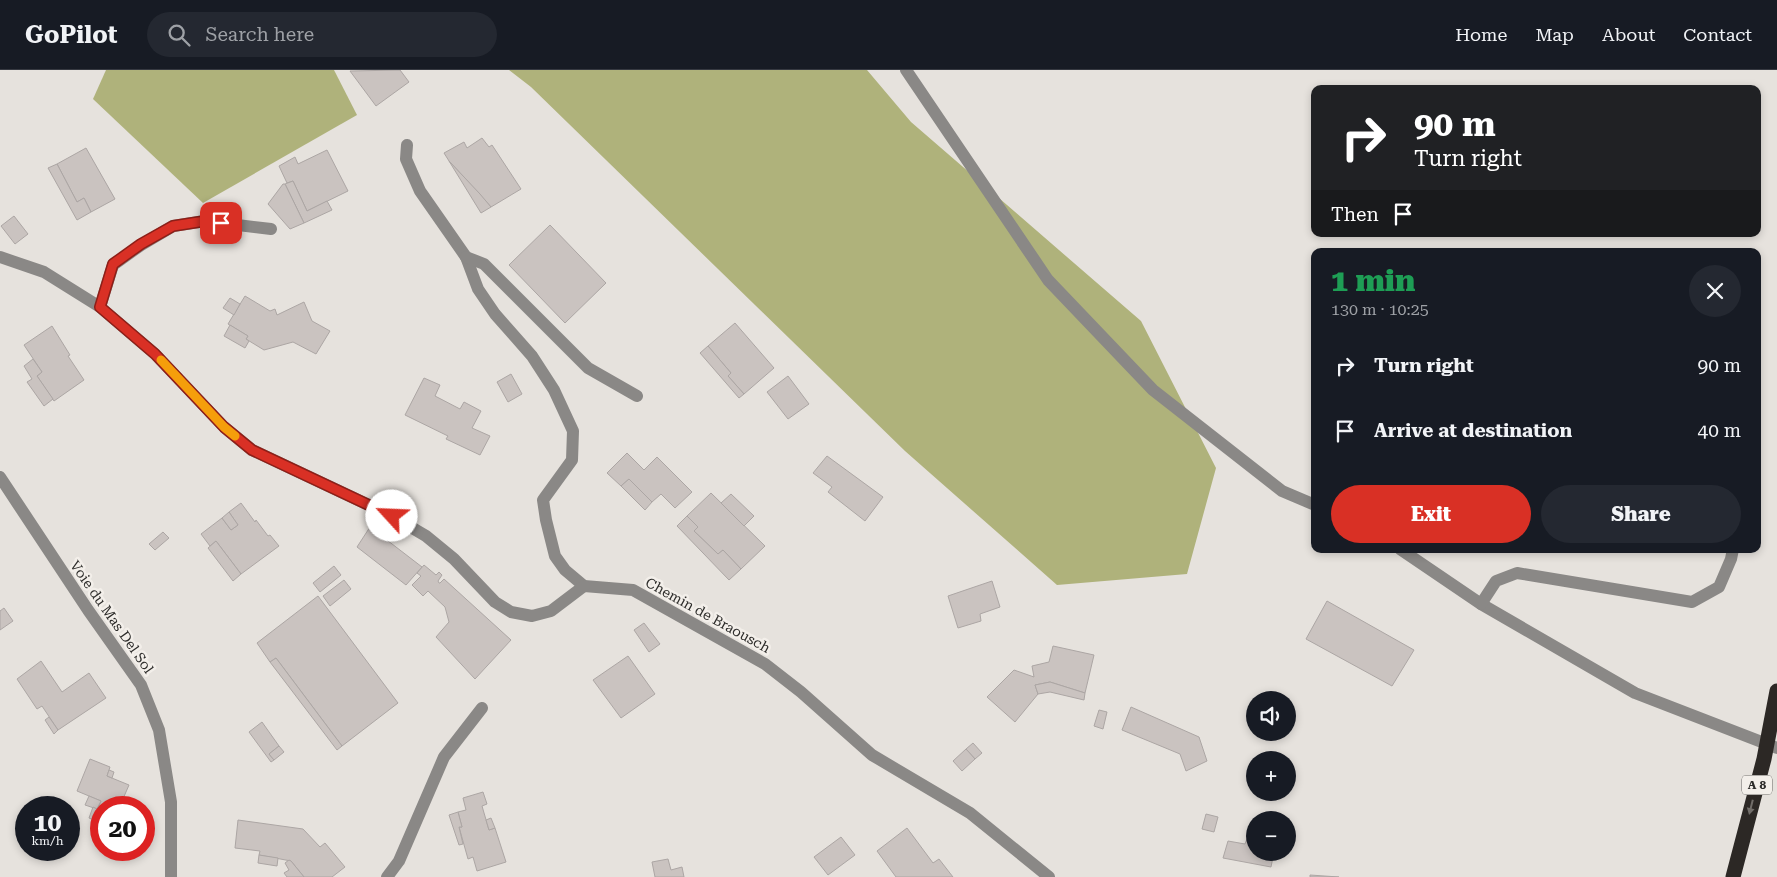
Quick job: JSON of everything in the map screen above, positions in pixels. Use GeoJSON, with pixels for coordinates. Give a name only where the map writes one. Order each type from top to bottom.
{"type":"FeatureCollection","features":[{"type":"Feature","properties":{"kind":"highway","name":"A 8"},"geometry":{"type":"LineString","coordinates":[[1733,877],[1764,759],[1777,691]]}},
{"type":"Feature","properties":{"kind":"street"},"geometry":{"type":"LineString","coordinates":[[906,70],[1048,280],[1153,390],[1282,491],[1311,503]]}},
{"type":"Feature","properties":{"kind":"street"},"geometry":{"type":"LineString","coordinates":[[0,257],[44,272],[100,307],[155,354],[224,427],[252,450],[392,516],[426,536],[454,559],[495,602],[511,612],[532,616],[550,611],[584,586],[565,570],[555,556],[543,500],[572,460],[573,432],[554,390],[532,356],[495,314],[478,289],[466,257],[420,191],[406,159],[407,145]]}},
{"type":"Feature","properties":{"kind":"street"},"geometry":{"type":"LineString","coordinates":[[100,307],[113,264],[141,244],[173,226],[205,221],[271,229]]}},
{"type":"Feature","properties":{"kind":"street"},"geometry":{"type":"LineString","coordinates":[[466,257],[484,264],[588,368],[637,396]]}},
{"type":"Feature","properties":{"kind":"street","name":"Voie du Mas Del Sol"},"geometry":{"type":"LineString","coordinates":[[0,477],[88,610],[141,685],[159,730],[171,802],[171,877]]}},
{"type":"Feature","properties":{"kind":"street"},"geometry":{"type":"LineString","coordinates":[[1406,553],[1481,604],[1635,694],[1777,748]]}},
{"type":"Feature","properties":{"kind":"street"},"geometry":{"type":"LineString","coordinates":[[1481,604],[1496,581],[1517,573],[1692,602],[1719,587],[1732,553]]}},
{"type":"Feature","properties":{"kind":"street","name":"Chemin de Braousch"},"geometry":{"type":"LineString","coordinates":[[584,586],[633,590],[765,664],[801,692],[872,755],[970,814],[1050,877]]}},
{"type":"Feature","properties":{"kind":"street"},"geometry":{"type":"LineString","coordinates":[[387,877],[399,861],[444,757],[482,708]]}},
{"type":"Feature","properties":{"kind":"green space"},"geometry":{"type":"Polygon","coordinates":[[[106,70],[334,70],[357,115],[203,203],[93,99],[106,70]]]}},
{"type":"Feature","properties":{"kind":"green space"},"geometry":{"type":"Polygon","coordinates":[[[509,70],[867,70],[911,122],[1141,321],[1216,468],[1187,574],[1057,585],[905,451],[531,87],[509,70]]]}},
{"type":"Feature","properties":{"kind":"building"},"geometry":{"type":"Polygon","coordinates":[[[400,70],[409,82],[376,106],[350,71],[400,70]]]}},
{"type":"Feature","properties":{"kind":"building"},"geometry":{"type":"Polygon","coordinates":[[[482,138],[489,147],[492,145],[521,189],[491,207],[444,153],[464,142],[467,148],[482,138]]]}},
{"type":"Feature","properties":{"kind":"building"},"geometry":{"type":"Polygon","coordinates":[[[86,148],[115,199],[91,212],[84,198],[77,202],[57,164],[86,148]]]}},
{"type":"Feature","properties":{"kind":"building"},"geometry":{"type":"Polygon","coordinates":[[[327,150],[348,191],[307,211],[293,181],[287,183],[279,166],[295,157],[298,164],[327,150]]]}},
{"type":"Feature","properties":{"kind":"building"},"geometry":{"type":"Polygon","coordinates":[[[449,161],[480,194],[491,207],[481,213],[449,161]]]}},
{"type":"Feature","properties":{"kind":"building"},"geometry":{"type":"Polygon","coordinates":[[[57,164],[77,202],[84,198],[91,212],[77,220],[48,168],[57,164]]]}},
{"type":"Feature","properties":{"kind":"building"},"geometry":{"type":"Polygon","coordinates":[[[293,181],[307,211],[327,201],[332,210],[304,223],[285,184],[293,181]]]}},
{"type":"Feature","properties":{"kind":"building"},"geometry":{"type":"Polygon","coordinates":[[[283,184],[285,184],[304,223],[290,229],[268,204],[283,184]]]}},
{"type":"Feature","properties":{"kind":"building"},"geometry":{"type":"Polygon","coordinates":[[[14,216],[28,234],[15,244],[1,226],[14,216]]]}},
{"type":"Feature","properties":{"kind":"building"},"geometry":{"type":"Polygon","coordinates":[[[550,225],[606,283],[565,323],[509,265],[550,225]]]}},
{"type":"Feature","properties":{"kind":"building"},"geometry":{"type":"Polygon","coordinates":[[[245,296],[270,311],[275,309],[277,315],[304,302],[312,321],[330,331],[316,354],[293,342],[264,350],[246,339],[248,336],[228,324],[245,296]]]}},
{"type":"Feature","properties":{"kind":"building"},"geometry":{"type":"Polygon","coordinates":[[[230,298],[240,304],[234,315],[223,308],[230,298]]]}},
{"type":"Feature","properties":{"kind":"building"},"geometry":{"type":"Polygon","coordinates":[[[735,323],[774,368],[744,394],[728,376],[731,373],[708,346],[735,323]]]}},
{"type":"Feature","properties":{"kind":"building"},"geometry":{"type":"Polygon","coordinates":[[[230,325],[248,336],[246,339],[249,341],[245,348],[224,336],[230,325]]]}},
{"type":"Feature","properties":{"kind":"building"},"geometry":{"type":"Polygon","coordinates":[[[52,326],[70,355],[68,356],[84,380],[54,401],[37,376],[42,372],[24,345],[52,326]]]}},
{"type":"Feature","properties":{"kind":"building"},"geometry":{"type":"Polygon","coordinates":[[[708,346],[731,373],[728,376],[744,394],[739,398],[700,353],[708,346]]]}},
{"type":"Feature","properties":{"kind":"building"},"geometry":{"type":"Polygon","coordinates":[[[33,359],[42,372],[37,376],[53,399],[44,406],[27,382],[32,379],[24,366],[33,359]]]}},
{"type":"Feature","properties":{"kind":"building"},"geometry":{"type":"Polygon","coordinates":[[[511,374],[522,394],[508,402],[497,382],[511,374]]]}},
{"type":"Feature","properties":{"kind":"building"},"geometry":{"type":"Polygon","coordinates":[[[788,376],[809,404],[788,419],[767,392],[788,376]]]}},
{"type":"Feature","properties":{"kind":"building"},"geometry":{"type":"Polygon","coordinates":[[[424,378],[440,385],[435,396],[460,409],[464,402],[481,411],[472,428],[490,436],[480,455],[446,439],[448,436],[405,415],[424,378]]]}},
{"type":"Feature","properties":{"kind":"building"},"geometry":{"type":"Polygon","coordinates":[[[627,453],[644,470],[657,457],[692,492],[675,508],[661,494],[652,502],[629,479],[621,486],[607,473],[627,453]]]}},
{"type":"Feature","properties":{"kind":"building"},"geometry":{"type":"Polygon","coordinates":[[[827,456],[883,497],[865,521],[828,492],[832,487],[813,473],[827,456]]]}},
{"type":"Feature","properties":{"kind":"building"},"geometry":{"type":"Polygon","coordinates":[[[629,479],[652,502],[645,510],[621,486],[629,479]]]}},
{"type":"Feature","properties":{"kind":"building"},"geometry":{"type":"Polygon","coordinates":[[[711,493],[765,546],[741,569],[723,550],[718,554],[694,531],[698,527],[687,516],[711,493]]]}},
{"type":"Feature","properties":{"kind":"building"},"geometry":{"type":"Polygon","coordinates":[[[731,494],[754,516],[744,526],[721,503],[731,494]]]}},
{"type":"Feature","properties":{"kind":"building"},"geometry":{"type":"Polygon","coordinates":[[[241,503],[255,522],[256,520],[268,536],[270,535],[279,546],[241,574],[216,541],[210,546],[201,534],[222,518],[231,530],[238,525],[229,512],[241,503]]]}},
{"type":"Feature","properties":{"kind":"building"},"geometry":{"type":"Polygon","coordinates":[[[229,512],[238,525],[231,530],[222,518],[229,512]]]}},
{"type":"Feature","properties":{"kind":"building"},"geometry":{"type":"Polygon","coordinates":[[[687,516],[698,527],[694,531],[718,554],[723,550],[741,569],[729,580],[677,526],[687,516]]]}},
{"type":"Feature","properties":{"kind":"building"},"geometry":{"type":"Polygon","coordinates":[[[370,527],[422,567],[406,585],[357,547],[370,527]]]}},
{"type":"Feature","properties":{"kind":"building"},"geometry":{"type":"Polygon","coordinates":[[[163,532],[169,538],[155,550],[149,544],[163,532]]]}},
{"type":"Feature","properties":{"kind":"building"},"geometry":{"type":"Polygon","coordinates":[[[216,541],[241,574],[233,581],[208,548],[216,541]]]}},
{"type":"Feature","properties":{"kind":"building"},"geometry":{"type":"Polygon","coordinates":[[[424,565],[436,575],[439,572],[442,575],[438,581],[439,583],[444,579],[511,640],[475,679],[436,637],[449,622],[445,607],[428,591],[423,596],[412,585],[421,576],[417,573],[424,565]]]}},
{"type":"Feature","properties":{"kind":"building"},"geometry":{"type":"Polygon","coordinates":[[[334,566],[341,575],[320,592],[313,583],[334,566]]]}},
{"type":"Feature","properties":{"kind":"building"},"geometry":{"type":"Polygon","coordinates":[[[344,580],[351,589],[330,606],[323,596],[344,580]]]}},
{"type":"Feature","properties":{"kind":"building"},"geometry":{"type":"Polygon","coordinates":[[[992,581],[1000,607],[980,614],[981,621],[958,628],[948,596],[992,581]]]}},
{"type":"Feature","properties":{"kind":"building"},"geometry":{"type":"Polygon","coordinates":[[[318,596],[398,703],[342,746],[276,658],[270,662],[257,643],[318,596]]]}},
{"type":"Feature","properties":{"kind":"building"},"geometry":{"type":"Polygon","coordinates":[[[1327,601],[1414,650],[1392,686],[1306,639],[1327,601]]]}},
{"type":"Feature","properties":{"kind":"building"},"geometry":{"type":"Polygon","coordinates":[[[4,608],[13,621],[0,630],[0,611],[4,608]]]}},
{"type":"Feature","properties":{"kind":"building"},"geometry":{"type":"Polygon","coordinates":[[[644,623],[660,644],[649,652],[634,630],[644,623]]]}},
{"type":"Feature","properties":{"kind":"building"},"geometry":{"type":"Polygon","coordinates":[[[1053,646],[1094,655],[1085,693],[1050,682],[1035,685],[1038,694],[1015,722],[987,697],[1014,670],[1034,677],[1032,666],[1049,662],[1053,646]]]}},
{"type":"Feature","properties":{"kind":"building"},"geometry":{"type":"Polygon","coordinates":[[[628,656],[655,694],[621,718],[593,680],[628,656]]]}},
{"type":"Feature","properties":{"kind":"building"},"geometry":{"type":"Polygon","coordinates":[[[276,658],[342,746],[337,750],[270,662],[276,658]]]}},
{"type":"Feature","properties":{"kind":"building"},"geometry":{"type":"Polygon","coordinates":[[[41,661],[62,692],[89,673],[106,698],[58,730],[42,706],[37,709],[17,679],[41,661]]]}},
{"type":"Feature","properties":{"kind":"building"},"geometry":{"type":"Polygon","coordinates":[[[1050,682],[1085,693],[1084,700],[1050,692],[1038,694],[1035,685],[1050,682]]]}},
{"type":"Feature","properties":{"kind":"building"},"geometry":{"type":"Polygon","coordinates":[[[1131,707],[1199,737],[1207,761],[1186,771],[1180,754],[1122,730],[1131,707]]]}},
{"type":"Feature","properties":{"kind":"building"},"geometry":{"type":"Polygon","coordinates":[[[1099,710],[1107,712],[1103,729],[1094,726],[1099,710]]]}},
{"type":"Feature","properties":{"kind":"building"},"geometry":{"type":"Polygon","coordinates":[[[49,717],[58,730],[54,734],[45,720],[49,717]]]}},
{"type":"Feature","properties":{"kind":"building"},"geometry":{"type":"Polygon","coordinates":[[[262,722],[279,746],[269,754],[274,760],[271,762],[249,732],[262,722]]]}},
{"type":"Feature","properties":{"kind":"building"},"geometry":{"type":"Polygon","coordinates":[[[973,743],[982,753],[975,759],[966,749],[973,743]]]}},
{"type":"Feature","properties":{"kind":"building"},"geometry":{"type":"Polygon","coordinates":[[[279,746],[284,752],[274,760],[269,754],[279,746]]]}},
{"type":"Feature","properties":{"kind":"building"},"geometry":{"type":"Polygon","coordinates":[[[966,749],[975,759],[962,771],[953,761],[966,749]]]}},
{"type":"Feature","properties":{"kind":"building"},"geometry":{"type":"Polygon","coordinates":[[[90,759],[110,767],[107,776],[129,785],[124,796],[90,796],[77,791],[90,759]]]}},
{"type":"Feature","properties":{"kind":"building"},"geometry":{"type":"Polygon","coordinates":[[[109,770],[114,772],[112,778],[107,776],[109,770]]]}},
{"type":"Feature","properties":{"kind":"building"},"geometry":{"type":"Polygon","coordinates":[[[483,792],[487,804],[482,806],[489,830],[495,828],[506,862],[477,871],[473,857],[468,859],[459,827],[462,827],[458,812],[466,810],[463,798],[483,792]]]}},
{"type":"Feature","properties":{"kind":"building"},"geometry":{"type":"Polygon","coordinates":[[[89,796],[90,796],[90,807],[85,805],[89,796]]]}},
{"type":"Feature","properties":{"kind":"building"},"geometry":{"type":"Polygon","coordinates":[[[458,812],[462,827],[459,827],[463,844],[459,845],[449,815],[458,812]]]}},
{"type":"Feature","properties":{"kind":"building"},"geometry":{"type":"Polygon","coordinates":[[[1206,814],[1218,817],[1214,832],[1202,829],[1206,814]]]}},
{"type":"Feature","properties":{"kind":"building"},"geometry":{"type":"Polygon","coordinates":[[[491,818],[495,828],[489,830],[486,820],[491,818]]]}},
{"type":"Feature","properties":{"kind":"building"},"geometry":{"type":"Polygon","coordinates":[[[238,820],[303,829],[320,847],[325,843],[345,867],[332,877],[304,877],[291,861],[259,855],[260,851],[235,848],[238,820]]]}},
{"type":"Feature","properties":{"kind":"building"},"geometry":{"type":"Polygon","coordinates":[[[907,828],[933,863],[939,859],[953,877],[896,877],[877,851],[907,828]]]}},
{"type":"Feature","properties":{"kind":"building"},"geometry":{"type":"Polygon","coordinates":[[[841,837],[855,855],[828,875],[814,857],[841,837]]]}},
{"type":"Feature","properties":{"kind":"building"},"geometry":{"type":"Polygon","coordinates":[[[1228,841],[1245,844],[1246,841],[1246,861],[1272,861],[1271,867],[1223,858],[1228,841]]]}},
{"type":"Feature","properties":{"kind":"building"},"geometry":{"type":"Polygon","coordinates":[[[259,855],[278,858],[277,866],[258,863],[259,855]]]}},
{"type":"Feature","properties":{"kind":"building"},"geometry":{"type":"Polygon","coordinates":[[[668,859],[671,870],[682,867],[684,877],[655,877],[652,862],[668,859]]]}},
{"type":"Feature","properties":{"kind":"building"},"geometry":{"type":"Polygon","coordinates":[[[289,860],[304,877],[287,877],[284,873],[289,870],[285,863],[289,860]]]}},
{"type":"Feature","properties":{"kind":"building"},"geometry":{"type":"Polygon","coordinates":[[[1310,875],[1339,877],[1310,877],[1310,875]]]}},
{"type":"Feature","properties":{"kind":"slow traffic"},"geometry":{"type":"LineString","coordinates":[[161,360],[224,427],[235,436]]}},
{"type":"Feature","properties":{"kind":"route"},"geometry":{"type":"LineString","coordinates":[[221,223],[205,221],[173,226],[141,244],[113,264],[100,307],[155,354],[224,427],[252,450],[392,516]]}}]}
